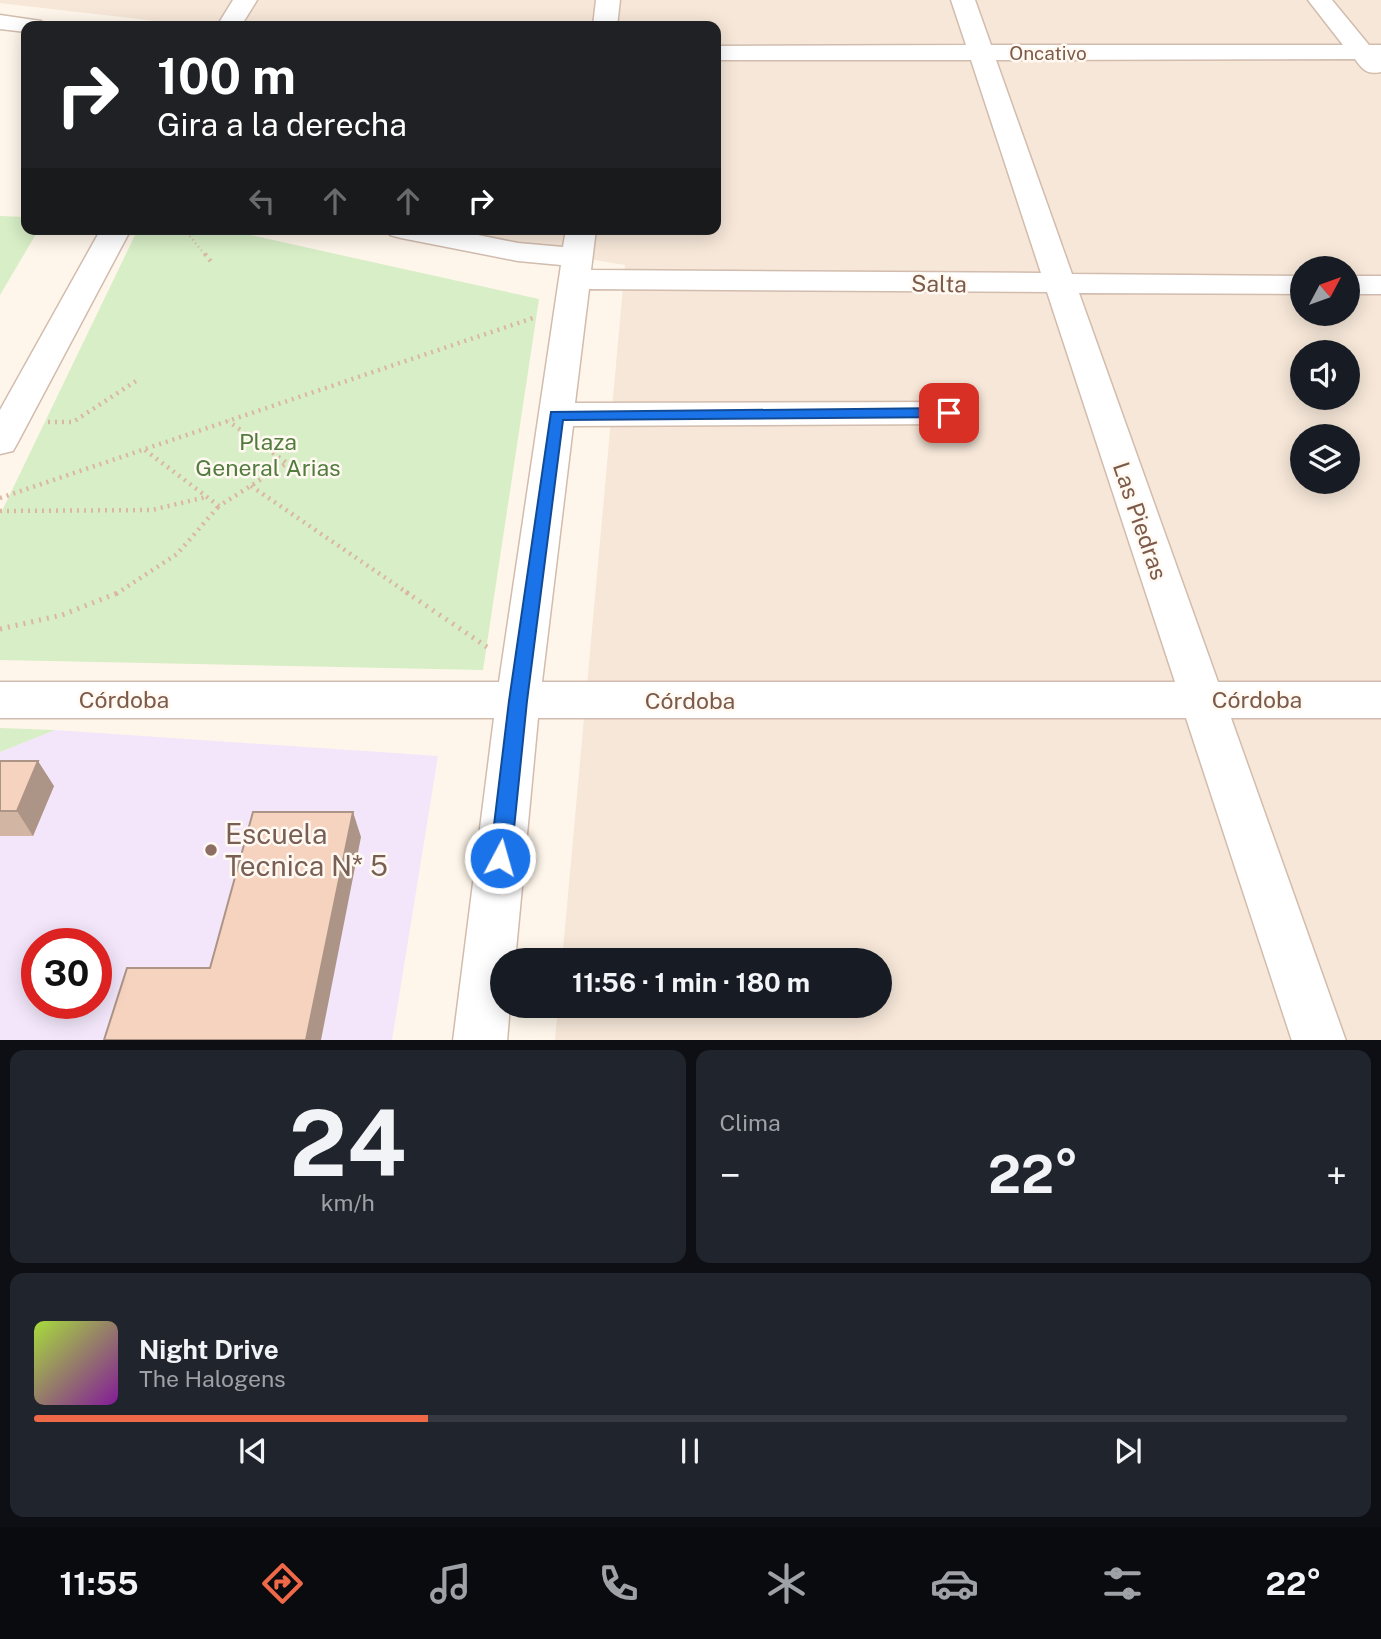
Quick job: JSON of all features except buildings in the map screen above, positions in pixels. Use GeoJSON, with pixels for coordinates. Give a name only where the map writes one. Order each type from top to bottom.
{"type":"FeatureCollection","features":[{"type":"Feature","properties":{"kind":"street"},"geometry":{"type":"LineString","coordinates":[[232,21],[245,0]]}},
{"type":"Feature","properties":{"kind":"street"},"geometry":{"type":"LineString","coordinates":[[606,21],[608,0]]}},
{"type":"Feature","properties":{"kind":"street","name":"Las Piedras"},"geometry":{"type":"LineString","coordinates":[[963,0],[1319,1040]]}},
{"type":"Feature","properties":{"kind":"street"},"geometry":{"type":"LineString","coordinates":[[1320,0],[1371,52],[1381,76]]}},
{"type":"Feature","properties":{"kind":"street"},"geometry":{"type":"LineString","coordinates":[[0,22],[21,25]]}},
{"type":"Feature","properties":{"kind":"street","name":"Oncativo"},"geometry":{"type":"LineString","coordinates":[[721,53],[1371,52]]}},
{"type":"Feature","properties":{"kind":"street"},"geometry":{"type":"LineString","coordinates":[[5,432],[113,235]]}},
{"type":"Feature","properties":{"kind":"street","name":"Salta"},"geometry":{"type":"LineString","coordinates":[[432,235],[518,252],[576,268],[1061,285],[1290,285]]}},
{"type":"Feature","properties":{"kind":"street"},"geometry":{"type":"LineString","coordinates":[[480,1040],[520,686],[576,268]]}},
{"type":"Feature","properties":{"kind":"street"},"geometry":{"type":"LineString","coordinates":[[1360,285],[1381,285]]}},
{"type":"Feature","properties":{"kind":"street"},"geometry":{"type":"LineString","coordinates":[[556,415],[949,413]]}},
{"type":"Feature","properties":{"kind":"street","name":"Córdoba"},"geometry":{"type":"LineString","coordinates":[[0,700],[520,686],[1201,700],[1381,700]]}},
{"type":"Feature","properties":{"kind":"path"},"geometry":{"type":"LineString","coordinates":[[189,235],[213,264]]}},
{"type":"Feature","properties":{"kind":"path"},"geometry":{"type":"LineString","coordinates":[[0,498],[228,421],[576,268]]}},
{"type":"Feature","properties":{"kind":"path"},"geometry":{"type":"LineString","coordinates":[[5,432],[73,422],[139,379]]}},
{"type":"Feature","properties":{"kind":"path"},"geometry":{"type":"LineString","coordinates":[[0,629],[51,619],[90,605],[165,566],[189,545],[219,506],[287,463],[228,421]]}},
{"type":"Feature","properties":{"kind":"path"},"geometry":{"type":"LineString","coordinates":[[144,449],[219,506]]}},
{"type":"Feature","properties":{"kind":"path"},"geometry":{"type":"LineString","coordinates":[[251,486],[520,686]]}},
{"type":"Feature","properties":{"kind":"path"},"geometry":{"type":"LineString","coordinates":[[0,511],[152,510],[207,496]]}},
{"type":"Feature","properties":{"kind":"shaded area"},"geometry":{"type":"Polygon","coordinates":[[[0,0],[1381,0],[1381,1040],[555,1040],[557,1018],[892,1018],[892,948],[563,948],[625,265],[442,235],[721,235],[721,21],[156,21],[0,3],[0,0]]]}},
{"type":"Feature","properties":{"kind":"shaded area","name":"Escuela Tecnica N* 5"},"geometry":{"type":"Polygon","coordinates":[[[55,730],[438,756],[392,1040],[0,1040],[0,752],[55,730]]]}},
{"type":"Feature","properties":{"kind":"green space"},"geometry":{"type":"Polygon","coordinates":[[[0,216],[21,217],[21,235],[35,235],[0,295],[0,216]]]}},
{"type":"Feature","properties":{"kind":"green space","name":"Plaza General Arias"},"geometry":{"type":"Polygon","coordinates":[[[135,235],[250,235],[539,299],[483,670],[0,660],[0,515],[135,235]]]}},
{"type":"Feature","properties":{"kind":"green space"},"geometry":{"type":"Polygon","coordinates":[[[0,728],[55,730],[0,752],[0,728]]]}},
{"type":"Feature","properties":{"kind":"place","name":"Escuela Tecnica N* 5"},"geometry":{"type":"Point","coordinates":[211,850]}},
{"type":"Feature","properties":{"kind":"route"},"geometry":{"type":"LineString","coordinates":[[500,858],[556,415],[949,413]]}}]}
